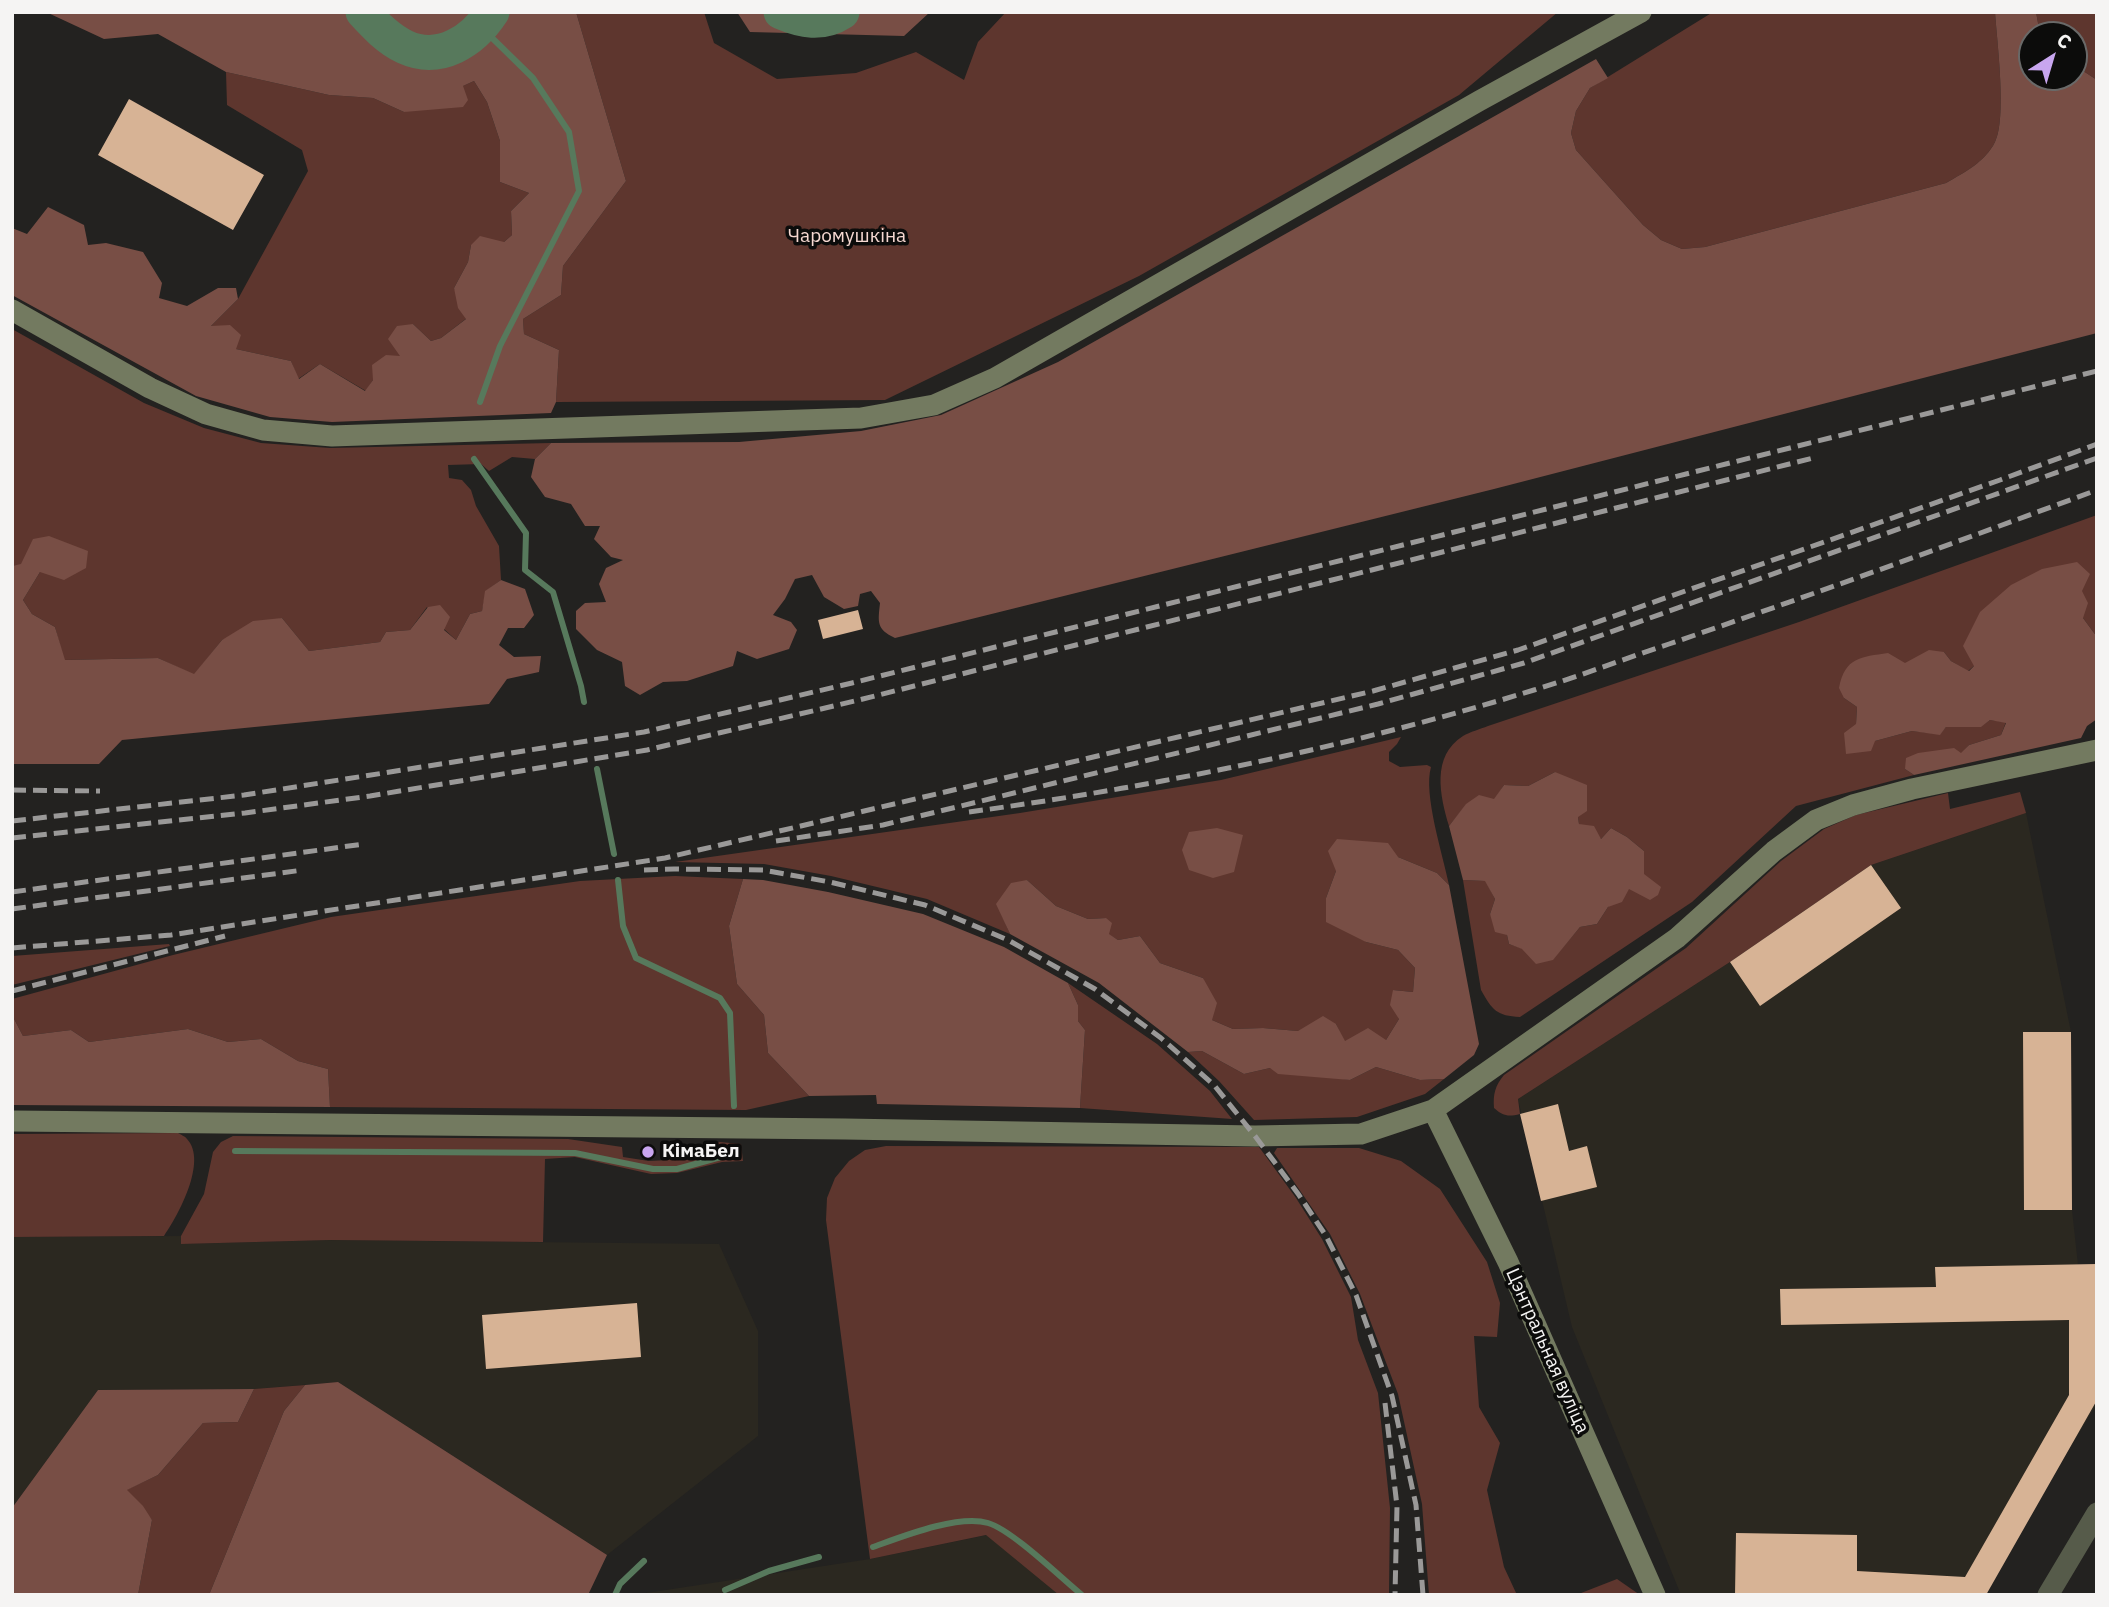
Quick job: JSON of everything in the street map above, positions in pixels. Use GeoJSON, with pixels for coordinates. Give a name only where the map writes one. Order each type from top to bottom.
{"type":"FeatureCollection","features":[{"type":"Feature","properties":{"kind":"street"},"geometry":{"type":"LineString","coordinates":[[12,310],[150,388],[206,414],[263,430],[332,436],[861,418],[934,405],[995,378],[1479,101],[1641,12]]}},
{"type":"Feature","properties":{"kind":"street"},"geometry":{"type":"LineString","coordinates":[[12,1121],[800,1128],[1277,1136],[1361,1134],[1433,1110],[1678,938],[1774,851],[1816,820],[1853,805],[1912,789],[2097,750]]}},
{"type":"Feature","properties":{"kind":"street","name":"Цэнтральная вуліца"},"geometry":{"type":"LineString","coordinates":[[1433,1110],[1508,1262],[1655,1595]]}},
{"type":"Feature","properties":{"kind":"street"},"geometry":{"type":"LineString","coordinates":[[2048,1595],[2097,1513]]}},
{"type":"Feature","properties":{"kind":"shaded area"},"geometry":{"type":"Polygon","coordinates":[[[46,12],[576,12],[626,181],[563,266],[561,295],[523,319],[524,334],[559,350],[556,402],[551,413],[332,422],[270,417],[196,396],[12,295],[12,228],[27,234],[48,207],[84,225],[88,245],[106,243],[143,252],[162,283],[159,298],[187,306],[218,288],[236,288],[238,299],[211,326],[230,325],[241,335],[236,349],[291,361],[299,379],[320,364],[365,391],[373,380],[372,365],[386,355],[400,356],[388,339],[397,326],[413,324],[431,341],[441,338],[466,319],[458,308],[454,288],[468,262],[471,245],[480,236],[504,242],[512,235],[511,211],[529,193],[500,182],[500,141],[487,102],[474,81],[463,86],[468,100],[463,107],[404,112],[373,98],[329,95],[226,72],[158,34],[104,39],[46,12]]]}},
{"type":"Feature","properties":{"kind":"shaded area"},"geometry":{"type":"Polygon","coordinates":[[[737,12],[930,12],[904,36],[750,32],[737,12]]]}},
{"type":"Feature","properties":{"kind":"shaded area"},"geometry":{"type":"Polygon","coordinates":[[[1995,12],[2036,12],[2038,21],[2018,21],[2018,91],[2088,91],[2088,74],[2097,80],[2097,333],[1494,489],[895,638],[881,628],[880,603],[871,591],[860,594],[858,606],[844,609],[824,597],[812,575],[795,579],[773,615],[791,622],[797,630],[789,649],[757,659],[737,651],[733,666],[687,681],[663,682],[640,695],[625,686],[622,662],[597,650],[576,629],[576,611],[585,603],[606,602],[599,584],[606,568],[623,560],[611,557],[594,539],[600,526],[585,526],[571,504],[545,497],[531,477],[535,459],[551,443],[739,442],[861,431],[941,415],[1058,362],[1596,59],[1608,78],[1590,88],[1576,111],[1571,133],[1576,150],[1643,225],[1661,240],[1682,249],[1705,247],[1946,183],[1974,166],[1995,142],[1999,131],[2000,79],[1995,12]]]}},
{"type":"Feature","properties":{"kind":"shaded area"},"geometry":{"type":"Polygon","coordinates":[[[49,536],[88,551],[86,568],[64,580],[40,572],[23,600],[32,614],[55,627],[65,660],[158,658],[194,674],[222,640],[253,621],[282,618],[309,651],[380,642],[386,632],[410,630],[428,607],[440,605],[450,617],[444,630],[456,640],[470,614],[482,611],[485,591],[501,580],[525,589],[534,615],[524,628],[508,628],[499,645],[514,657],[541,656],[539,672],[507,679],[489,704],[122,740],[99,764],[12,764],[12,566],[21,564],[33,539],[49,536]]]}},
{"type":"Feature","properties":{"kind":"shaded area"},"geometry":{"type":"Polygon","coordinates":[[[2077,562],[2090,574],[2082,591],[2088,603],[2083,618],[2097,637],[2097,719],[2087,726],[2081,738],[1914,775],[1905,769],[1906,758],[1918,753],[1954,748],[1961,753],[1969,745],[2001,735],[2006,723],[1990,720],[1981,727],[1946,727],[1940,735],[1912,731],[1875,741],[1871,751],[1846,754],[1844,733],[1856,724],[1857,707],[1844,698],[1839,688],[1850,664],[1862,658],[1888,653],[1905,663],[1929,650],[1944,652],[1951,661],[1969,671],[1974,666],[1963,646],[1980,612],[2011,585],[2042,569],[2077,562]]]}},
{"type":"Feature","properties":{"kind":"shaded area"},"geometry":{"type":"Polygon","coordinates":[[[1555,772],[1587,785],[1587,811],[1578,817],[1579,824],[1594,826],[1601,839],[1611,828],[1627,837],[1644,851],[1644,874],[1661,887],[1658,895],[1650,900],[1629,889],[1622,902],[1608,907],[1597,924],[1580,927],[1553,960],[1536,964],[1522,949],[1509,944],[1507,935],[1495,932],[1490,914],[1495,899],[1485,881],[1463,880],[1449,826],[1466,804],[1479,795],[1494,799],[1504,785],[1528,786],[1555,772]]]}},
{"type":"Feature","properties":{"kind":"shaded area"},"geometry":{"type":"Polygon","coordinates":[[[2026,813],[2071,1032],[2072,1210],[2078,1265],[2097,1333],[2096,1405],[1980,1595],[1681,1595],[1572,1327],[1518,1099],[1730,962],[1871,865],[2026,813]]]}},
{"type":"Feature","properties":{"kind":"shaded area"},"geometry":{"type":"Polygon","coordinates":[[[1217,828],[1243,835],[1234,872],[1213,878],[1189,870],[1182,850],[1189,832],[1217,828]]]}},
{"type":"Feature","properties":{"kind":"shaded area"},"geometry":{"type":"Polygon","coordinates":[[[1337,839],[1388,843],[1398,857],[1437,873],[1449,885],[1479,1044],[1474,1055],[1444,1079],[1420,1080],[1376,1067],[1350,1080],[1278,1074],[1270,1068],[1244,1074],[1202,1051],[1188,1052],[1099,983],[1010,934],[996,904],[1011,883],[1027,880],[1056,906],[1088,919],[1106,918],[1112,923],[1109,934],[1118,940],[1140,936],[1160,963],[1203,978],[1217,1003],[1212,1020],[1233,1029],[1298,1031],[1323,1016],[1336,1024],[1345,1041],[1368,1028],[1386,1040],[1399,1019],[1390,1005],[1393,990],[1413,992],[1415,968],[1398,950],[1366,942],[1326,922],[1326,898],[1336,871],[1328,851],[1337,839]]]}},
{"type":"Feature","properties":{"kind":"shaded area"},"geometry":{"type":"Polygon","coordinates":[[[743,879],[828,892],[923,914],[1004,947],[1068,983],[1078,1005],[1078,1021],[1085,1030],[1080,1108],[877,1104],[876,1095],[809,1096],[768,1053],[764,1015],[737,984],[729,926],[743,879]]]}},
{"type":"Feature","properties":{"kind":"shaded area"},"geometry":{"type":"Polygon","coordinates":[[[12,1015],[23,1036],[71,1030],[89,1042],[188,1029],[228,1042],[261,1039],[298,1061],[328,1069],[330,1107],[12,1105],[12,1015]]]}},
{"type":"Feature","properties":{"kind":"shaded area"},"geometry":{"type":"Polygon","coordinates":[[[181,1236],[182,1244],[330,1240],[719,1244],[758,1331],[758,1436],[607,1555],[338,1382],[254,1389],[98,1390],[12,1508],[12,1237],[181,1236]]]}},
{"type":"Feature","properties":{"kind":"shaded area"},"geometry":{"type":"Polygon","coordinates":[[[338,1382],[607,1555],[588,1595],[209,1595],[284,1411],[305,1385],[338,1382]]]}},
{"type":"Feature","properties":{"kind":"shaded area"},"geometry":{"type":"Polygon","coordinates":[[[254,1389],[238,1422],[203,1423],[158,1475],[127,1490],[152,1520],[138,1595],[12,1595],[12,1508],[98,1390],[254,1389]]]}},
{"type":"Feature","properties":{"kind":"shaded area"},"geometry":{"type":"Polygon","coordinates":[[[987,1535],[1059,1595],[633,1595],[870,1559],[987,1535]]]}},
{"type":"Feature","properties":{"kind":"green space","name":"Чаромушкіна"},"geometry":{"type":"Polygon","coordinates":[[[576,12],[704,12],[714,43],[777,79],[856,73],[916,52],[964,80],[978,42],[1006,12],[1558,12],[1459,95],[1139,276],[885,400],[556,402],[559,350],[524,334],[523,319],[561,295],[563,266],[626,181],[576,12]]]}},
{"type":"Feature","properties":{"kind":"green space"},"geometry":{"type":"Polygon","coordinates":[[[1713,12],[1995,12],[2001,98],[1999,131],[1995,142],[1980,161],[1946,183],[1705,247],[1682,249],[1661,240],[1643,225],[1576,150],[1571,133],[1576,111],[1590,88],[1713,12]]]}},
{"type":"Feature","properties":{"kind":"green space"},"geometry":{"type":"Polygon","coordinates":[[[2036,12],[2097,12],[2097,80],[2088,74],[2088,21],[2038,21],[2036,12]]]}},
{"type":"Feature","properties":{"kind":"green space"},"geometry":{"type":"Polygon","coordinates":[[[226,72],[329,95],[373,98],[404,112],[474,81],[487,102],[500,141],[500,182],[529,193],[511,211],[512,235],[504,242],[471,245],[468,262],[454,288],[467,318],[441,338],[431,341],[413,324],[401,357],[373,380],[366,391],[320,364],[298,379],[291,361],[236,349],[210,327],[238,299],[308,171],[302,150],[227,105],[226,72]]]}},
{"type":"Feature","properties":{"kind":"green space"},"geometry":{"type":"Polygon","coordinates":[[[12,329],[144,403],[204,428],[261,443],[330,448],[551,443],[535,459],[512,457],[489,471],[481,464],[448,465],[449,478],[462,480],[471,490],[476,506],[499,546],[501,580],[486,591],[482,611],[470,614],[456,640],[427,607],[410,630],[386,632],[380,642],[309,651],[282,618],[222,640],[194,675],[158,658],[64,660],[55,627],[32,614],[23,600],[40,572],[21,565],[12,566],[12,329]]]}},
{"type":"Feature","properties":{"kind":"green space"},"geometry":{"type":"Polygon","coordinates":[[[2097,515],[2097,637],[2083,618],[1968,671],[1951,661],[1944,652],[1844,698],[1857,707],[1856,724],[1875,741],[1912,731],[1940,734],[1946,727],[1980,727],[1990,720],[2006,722],[2001,735],[1969,745],[1961,754],[1905,769],[1914,775],[1796,806],[1692,902],[1520,1017],[1500,1013],[1492,1007],[1481,990],[1463,880],[1486,881],[1495,899],[1490,914],[1507,935],[1509,944],[1553,959],[1580,927],[1597,924],[1608,907],[1644,874],[1644,851],[1611,828],[1601,839],[1579,824],[1555,772],[1528,786],[1504,785],[1495,799],[1467,804],[1449,826],[1441,777],[1446,754],[1453,744],[1463,736],[1488,726],[1799,622],[2097,515]]]}},
{"type":"Feature","properties":{"kind":"green space"},"geometry":{"type":"Polygon","coordinates":[[[1401,737],[1389,752],[1389,761],[1400,767],[1431,767],[1429,779],[1432,808],[1449,885],[1437,873],[1398,857],[1336,871],[1326,898],[1366,942],[1398,950],[1415,968],[1413,992],[1393,990],[1399,1019],[1386,1040],[1344,1041],[1336,1024],[1298,1031],[1233,1029],[1212,1020],[1203,978],[1160,963],[1140,936],[1118,940],[1108,934],[1106,918],[1088,919],[1056,906],[1027,880],[997,904],[1010,934],[927,899],[831,876],[764,864],[675,862],[1020,813],[1221,780],[1401,737]]]}},
{"type":"Feature","properties":{"kind":"green space"},"geometry":{"type":"Polygon","coordinates":[[[2020,792],[2026,813],[1871,865],[1730,962],[1518,1099],[1520,1114],[1506,1115],[1494,1108],[1495,1090],[1504,1075],[1686,948],[1781,861],[1824,829],[1856,815],[1948,793],[1950,809],[2020,792]]]}},
{"type":"Feature","properties":{"kind":"green space"},"geometry":{"type":"Polygon","coordinates":[[[675,876],[743,879],[729,926],[737,984],[764,1015],[768,1053],[809,1096],[746,1110],[330,1107],[328,1069],[298,1061],[261,1039],[228,1042],[188,1029],[89,1042],[71,1030],[23,1036],[12,1015],[12,999],[173,955],[331,917],[580,881],[675,876]]]}},
{"type":"Feature","properties":{"kind":"green space"},"geometry":{"type":"Polygon","coordinates":[[[170,946],[12,985],[12,956],[170,946]]]}},
{"type":"Feature","properties":{"kind":"green space"},"geometry":{"type":"Polygon","coordinates":[[[1068,983],[1157,1044],[1210,1091],[1232,1119],[1080,1108],[1085,1030],[1078,1021],[1078,1005],[1068,983]]]}},
{"type":"Feature","properties":{"kind":"green space"},"geometry":{"type":"Polygon","coordinates":[[[1202,1051],[1244,1074],[1270,1068],[1350,1080],[1376,1067],[1420,1080],[1444,1079],[1425,1094],[1357,1117],[1254,1120],[1188,1052],[1202,1051]]]}},
{"type":"Feature","properties":{"kind":"green space"},"geometry":{"type":"Polygon","coordinates":[[[178,1133],[186,1138],[193,1149],[193,1174],[183,1202],[164,1236],[12,1237],[12,1134],[178,1133]]]}},
{"type":"Feature","properties":{"kind":"green space"},"geometry":{"type":"Polygon","coordinates":[[[233,1136],[568,1139],[622,1147],[623,1157],[649,1161],[669,1160],[669,1148],[720,1142],[741,1144],[743,1161],[722,1162],[677,1173],[651,1174],[575,1157],[545,1159],[543,1242],[330,1240],[181,1244],[181,1236],[204,1194],[213,1152],[221,1142],[233,1136]]]}},
{"type":"Feature","properties":{"kind":"green space"},"geometry":{"type":"Polygon","coordinates":[[[886,1146],[1259,1147],[1322,1239],[1351,1297],[1358,1340],[1378,1393],[1390,1508],[1389,1595],[1059,1595],[986,1535],[870,1559],[826,1220],[827,1198],[835,1178],[849,1161],[865,1150],[886,1146]]]}},
{"type":"Feature","properties":{"kind":"green space"},"geometry":{"type":"Polygon","coordinates":[[[1277,1148],[1359,1148],[1401,1161],[1440,1189],[1487,1262],[1500,1303],[1497,1337],[1474,1336],[1479,1407],[1500,1443],[1487,1490],[1504,1567],[1517,1595],[1429,1595],[1422,1504],[1398,1394],[1360,1294],[1330,1234],[1274,1153],[1277,1148]]]}},
{"type":"Feature","properties":{"kind":"green space"},"geometry":{"type":"Polygon","coordinates":[[[305,1385],[284,1411],[209,1595],[138,1595],[152,1520],[126,1490],[158,1475],[203,1423],[238,1422],[254,1389],[305,1385]]]}},
{"type":"Feature","properties":{"kind":"green space"},"geometry":{"type":"Polygon","coordinates":[[[1617,1579],[1640,1595],[1576,1595],[1617,1579]]]}},
{"type":"Feature","properties":{"kind":"building"},"geometry":{"type":"Polygon","coordinates":[[[129,99],[264,175],[233,230],[98,155],[129,99]]]}},
{"type":"Feature","properties":{"kind":"building"},"geometry":{"type":"Polygon","coordinates":[[[858,610],[863,629],[823,639],[818,620],[858,610]]]}},
{"type":"Feature","properties":{"kind":"building"},"geometry":{"type":"Polygon","coordinates":[[[1871,865],[1901,908],[1760,1006],[1730,962],[1871,865]]]}},
{"type":"Feature","properties":{"kind":"building"},"geometry":{"type":"Polygon","coordinates":[[[2023,1032],[2071,1032],[2072,1210],[2024,1210],[2023,1032]]]}},
{"type":"Feature","properties":{"kind":"building"},"geometry":{"type":"Polygon","coordinates":[[[1558,1104],[1569,1151],[1587,1146],[1597,1187],[1541,1201],[1520,1114],[1558,1104]]]}},
{"type":"Feature","properties":{"kind":"building"},"geometry":{"type":"Polygon","coordinates":[[[2097,1264],[2097,1400],[1986,1595],[1735,1595],[1736,1533],[1857,1535],[1857,1571],[1965,1577],[2069,1395],[2069,1320],[1781,1325],[1780,1289],[1936,1287],[1935,1267],[2097,1264]]]}},
{"type":"Feature","properties":{"kind":"building"},"geometry":{"type":"Polygon","coordinates":[[[637,1303],[641,1357],[486,1369],[482,1315],[637,1303]]]}},
{"type":"Feature","properties":{"kind":"waterway"},"geometry":{"type":"LineString","coordinates":[[363,12],[399,44],[418,51],[431,52],[443,51],[465,40],[492,12]]}},
{"type":"Feature","properties":{"kind":"waterway"},"geometry":{"type":"LineString","coordinates":[[781,12],[812,20],[827,19],[842,12]]}},
{"type":"Feature","properties":{"kind":"waterway"},"geometry":{"type":"LineString","coordinates":[[480,402],[500,346],[579,191],[569,132],[533,78],[482,28]]}},
{"type":"Feature","properties":{"kind":"waterway"},"geometry":{"type":"LineString","coordinates":[[474,459],[526,533],[525,570],[553,592],[584,702]]}},
{"type":"Feature","properties":{"kind":"waterway"},"geometry":{"type":"LineString","coordinates":[[597,769],[614,854]]}},
{"type":"Feature","properties":{"kind":"waterway"},"geometry":{"type":"LineString","coordinates":[[618,880],[623,926],[636,958],[720,998],[730,1013],[734,1106]]}},
{"type":"Feature","properties":{"kind":"waterway"},"geometry":{"type":"LineString","coordinates":[[235,1151],[575,1153],[653,1169],[677,1169],[732,1154],[732,1149]]}},
{"type":"Feature","properties":{"kind":"waterway"},"geometry":{"type":"LineString","coordinates":[[873,1547],[946,1524],[976,1521],[988,1523],[1022,1544],[1082,1595]]}},
{"type":"Feature","properties":{"kind":"waterway"},"geometry":{"type":"LineString","coordinates":[[725,1590],[769,1571],[819,1557]]}},
{"type":"Feature","properties":{"kind":"waterway"},"geometry":{"type":"LineString","coordinates":[[615,1595],[620,1584],[644,1561]]}},
{"type":"Feature","properties":{"kind":"railway"},"geometry":{"type":"LineString","coordinates":[[12,821],[244,795],[644,732],[852,683],[2097,371]]}},
{"type":"Feature","properties":{"kind":"railway"},"geometry":{"type":"LineString","coordinates":[[12,948],[171,935],[665,858],[1373,691],[1518,650],[2097,444]]}},
{"type":"Feature","properties":{"kind":"railway"},"geometry":{"type":"LineString","coordinates":[[12,838],[245,813],[370,796],[647,750],[859,700],[1817,457]]}},
{"type":"Feature","properties":{"kind":"railway"},"geometry":{"type":"LineString","coordinates":[[776,841],[883,825],[1378,704],[1524,663],[2097,458]]}},
{"type":"Feature","properties":{"kind":"railway"},"geometry":{"type":"LineString","coordinates":[[969,812],[1112,790],[1254,763],[1465,711],[1568,679],[1723,625],[2097,490]]}},
{"type":"Feature","properties":{"kind":"railway"},"geometry":{"type":"LineString","coordinates":[[12,790],[100,791]]}},
{"type":"Feature","properties":{"kind":"railway"},"geometry":{"type":"LineString","coordinates":[[12,892],[364,844]]}},
{"type":"Feature","properties":{"kind":"railway"},"geometry":{"type":"LineString","coordinates":[[12,909],[303,870]]}},
{"type":"Feature","properties":{"kind":"railway"},"geometry":{"type":"LineString","coordinates":[[644,870],[763,870],[830,882],[925,905],[1008,940],[1095,989],[1161,1038],[1214,1085],[1299,1195],[1326,1236],[1356,1295],[1392,1396],[1416,1505],[1423,1595]]}},
{"type":"Feature","properties":{"kind":"railway"},"geometry":{"type":"LineString","coordinates":[[12,991],[225,936]]}},
{"type":"Feature","properties":{"kind":"railway"},"geometry":{"type":"LineString","coordinates":[[1385,1403],[1397,1506],[1395,1595]]}},
{"type":"Feature","properties":{"kind":"place","name":"КімаБел"},"geometry":{"type":"Point","coordinates":[648,1152]}}]}
